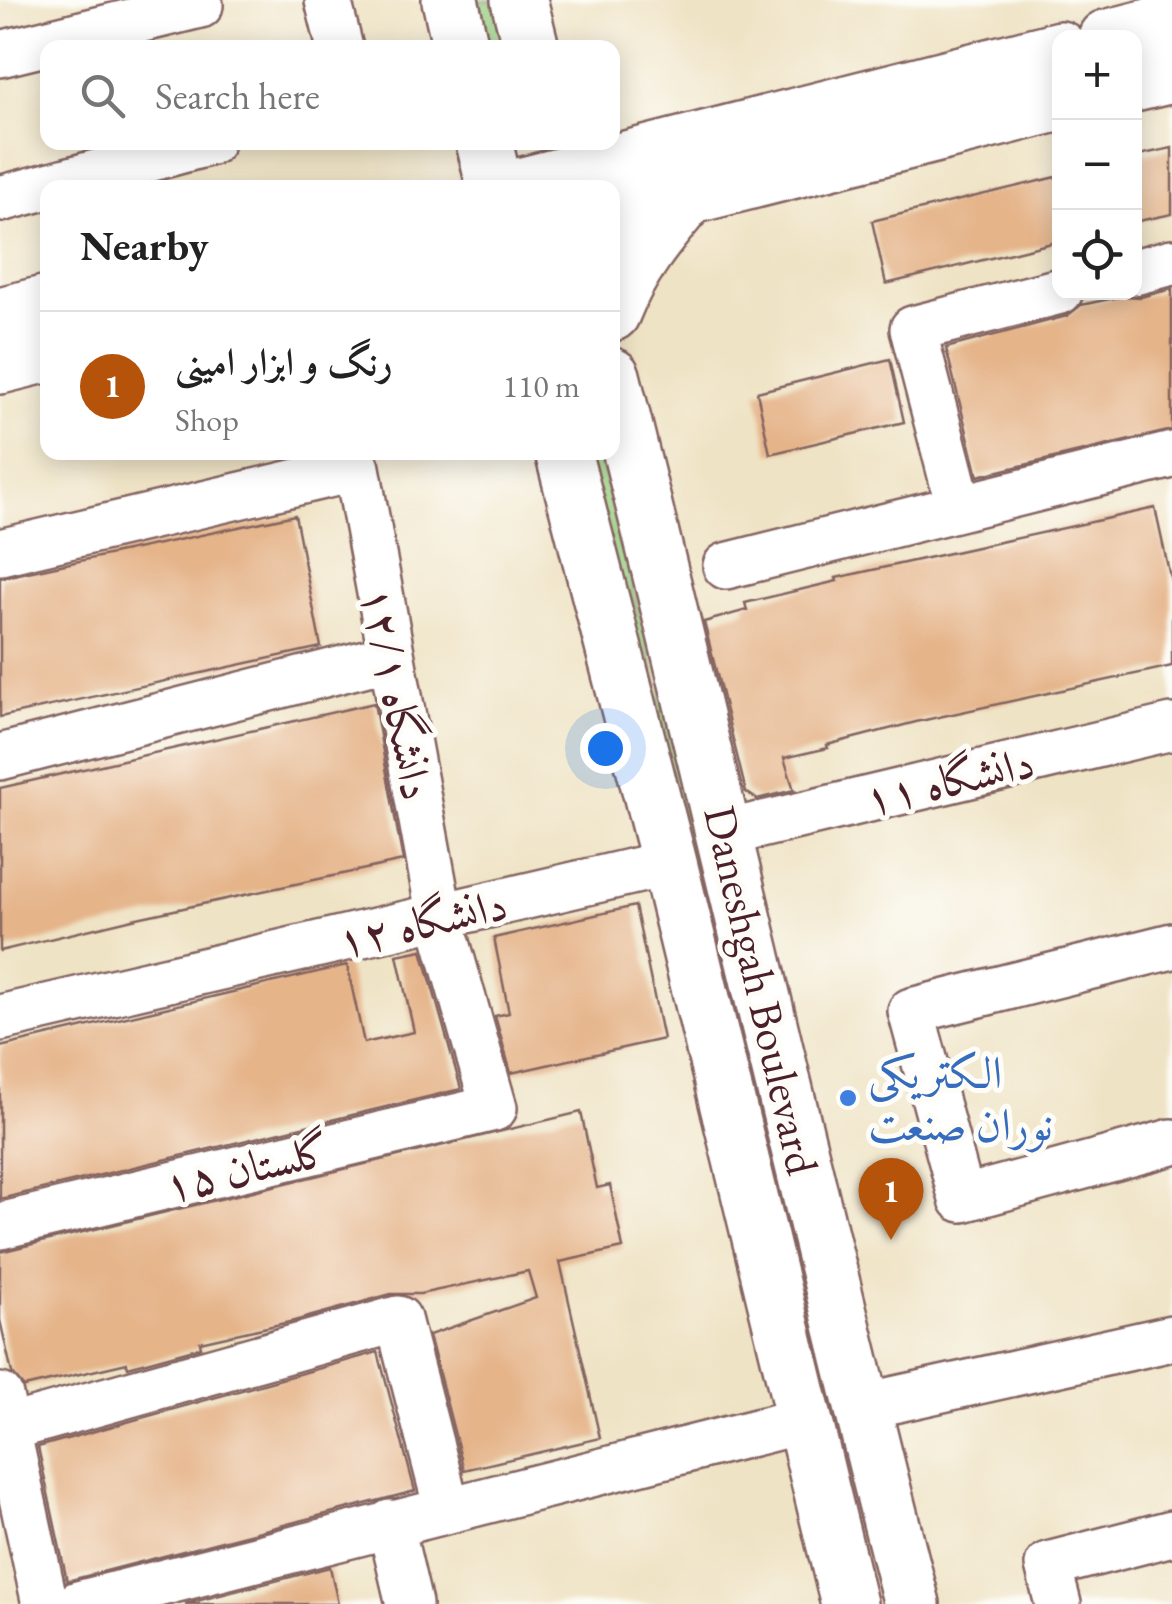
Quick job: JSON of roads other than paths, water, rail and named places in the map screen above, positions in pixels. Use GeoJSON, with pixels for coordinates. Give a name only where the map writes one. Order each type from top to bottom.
{"type":"FeatureCollection","features":[{"type":"Feature","properties":{"kind":"main road"},"geometry":{"type":"LineString","coordinates":[[450,0],[459,40]]}},
{"type":"Feature","properties":{"kind":"main road"},"geometry":{"type":"LineString","coordinates":[[519,0],[529,40]]}},
{"type":"Feature","properties":{"kind":"main road"},"geometry":{"type":"LineString","coordinates":[[1137,30],[1172,21]]}},
{"type":"Feature","properties":{"kind":"main road"},"geometry":{"type":"LineString","coordinates":[[549,173],[690,142],[1052,51]]}},
{"type":"Feature","properties":{"kind":"main road"},"geometry":{"type":"LineString","coordinates":[[1142,82],[1172,75]]}},
{"type":"Feature","properties":{"kind":"main road"},"geometry":{"type":"LineString","coordinates":[[620,214],[1052,105]]}},
{"type":"Feature","properties":{"kind":"main road"},"geometry":{"type":"LineString","coordinates":[[620,125],[646,136],[690,142]]}},
{"type":"Feature","properties":{"kind":"main road"},"geometry":{"type":"LineString","coordinates":[[486,150],[493,180]]}},
{"type":"Feature","properties":{"kind":"main road"},"geometry":{"type":"LineString","coordinates":[[620,294],[656,235],[690,196]]}},
{"type":"Feature","properties":{"kind":"main road"},"geometry":{"type":"LineString","coordinates":[[0,315],[40,305]]}},
{"type":"Feature","properties":{"kind":"main road"},"geometry":{"type":"LineString","coordinates":[[0,366],[40,356]]}},
{"type":"Feature","properties":{"kind":"main road","name":"Daneshgah Boulevard"},"geometry":{"type":"LineString","coordinates":[[620,408],[726,833],[861,1408],[912,1604]]}},
{"type":"Feature","properties":{"kind":"main road","name":"Daneshgah Boulevard"},"geometry":{"type":"LineString","coordinates":[[565,460],[670,863],[849,1604]]}},
{"type":"Feature","properties":{"kind":"main road"},"geometry":{"type":"LineString","coordinates":[[804,1420],[861,1408]]}},
{"type":"Feature","properties":{"kind":"street"},"geometry":{"type":"LineString","coordinates":[[328,0],[338,40]]}},
{"type":"Feature","properties":{"kind":"street"},"geometry":{"type":"LineString","coordinates":[[58,40],[200,6]]}},
{"type":"Feature","properties":{"kind":"street"},"geometry":{"type":"LineString","coordinates":[[0,54],[40,44]]}},
{"type":"Feature","properties":{"kind":"street"},"geometry":{"type":"LineString","coordinates":[[70,180],[181,150]]}},
{"type":"Feature","properties":{"kind":"street"},"geometry":{"type":"LineString","coordinates":[[0,199],[40,188]]}},
{"type":"Feature","properties":{"kind":"street"},"geometry":{"type":"LineString","coordinates":[[1142,270],[1172,262]]}},
{"type":"Feature","properties":{"kind":"street"},"geometry":{"type":"LineString","coordinates":[[959,506],[914,329],[1052,293]]}},
{"type":"Feature","properties":{"kind":"street"},"geometry":{"type":"LineString","coordinates":[[726,566],[1172,455]]}},
{"type":"Feature","properties":{"kind":"street","name":"دانشگاه ۱۲/۱"},"geometry":{"type":"LineString","coordinates":[[0,552],[357,468],[440,918],[494,1108]]}},
{"type":"Feature","properties":{"kind":"street"},"geometry":{"type":"LineString","coordinates":[[0,757],[390,657]]}},
{"type":"Feature","properties":{"kind":"street","name":"دانشگاه ۱۱"},"geometry":{"type":"LineString","coordinates":[[726,833],[1172,727]]}},
{"type":"Feature","properties":{"kind":"street","name":"دانشگاه ۱۲"},"geometry":{"type":"LineString","coordinates":[[0,1018],[670,863]]}},
{"type":"Feature","properties":{"kind":"street"},"geometry":{"type":"LineString","coordinates":[[1172,946],[911,1010],[962,1199],[1172,1142]]}},
{"type":"Feature","properties":{"kind":"street","name":"گلستان ۱۵"},"geometry":{"type":"LineString","coordinates":[[0,1226],[494,1108]]}},
{"type":"Feature","properties":{"kind":"street"},"geometry":{"type":"LineString","coordinates":[[45,1604],[4,1412],[398,1319],[447,1509]]}},
{"type":"Feature","properties":{"kind":"street"},"geometry":{"type":"LineString","coordinates":[[861,1408],[1172,1338]]}},
{"type":"Feature","properties":{"kind":"street"},"geometry":{"type":"LineString","coordinates":[[78,1604],[804,1420]]}},
{"type":"Feature","properties":{"kind":"street"},"geometry":{"type":"LineString","coordinates":[[390,1523],[409,1604]]}},
{"type":"Feature","properties":{"kind":"street"},"geometry":{"type":"LineString","coordinates":[[1054,1585],[1172,1533]]}},
{"type":"Feature","properties":{"kind":"place","name":"الکتریکی نوران صنعت"},"geometry":{"type":"Point","coordinates":[848,1098]}},
{"type":"Feature","properties":{"kind":"place","name":"رنگ و ابزار امینی"},"geometry":{"type":"Point","coordinates":[891,1240]}}]}
